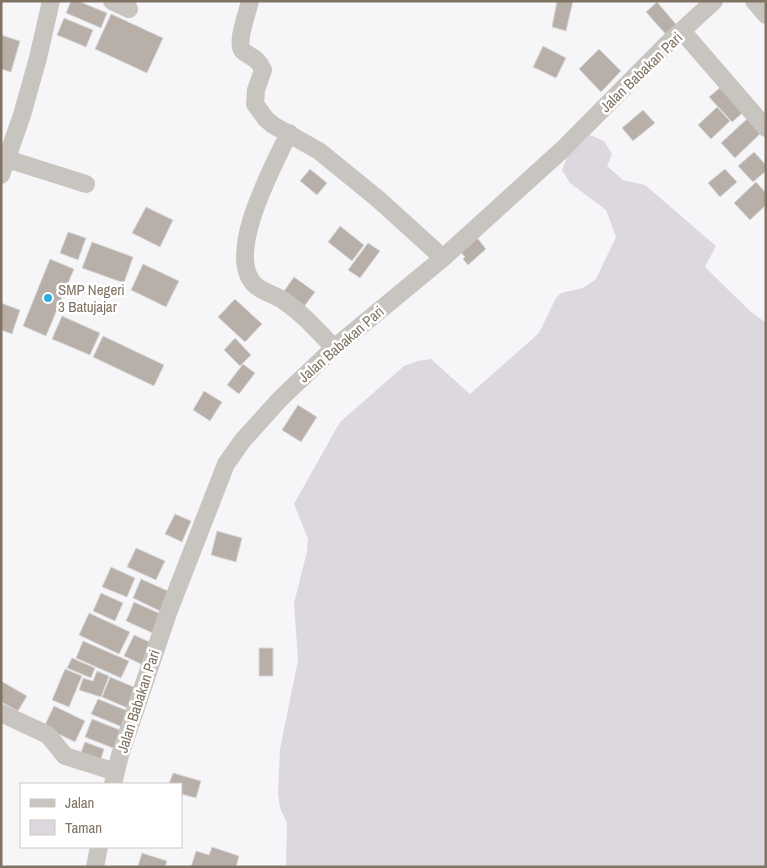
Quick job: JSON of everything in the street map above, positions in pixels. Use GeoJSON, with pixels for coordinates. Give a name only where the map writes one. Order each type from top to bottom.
{"type":"FeatureCollection","features":[{"type":"Feature","properties":{"kind":"street"},"geometry":{"type":"LineString","coordinates":[[51,1],[22,115],[4,167],[86,184]]}},
{"type":"Feature","properties":{"kind":"street"},"geometry":{"type":"LineString","coordinates":[[112,1],[129,9]]}},
{"type":"Feature","properties":{"kind":"street"},"geometry":{"type":"LineString","coordinates":[[250,1],[240,45],[243,51],[258,61],[263,70],[256,90],[255,104],[266,119],[320,151],[378,199],[442,258]]}},
{"type":"Feature","properties":{"kind":"street","name":"Jalan Babakan Pari"},"geometry":{"type":"LineString","coordinates":[[114,778],[153,656],[226,464],[243,440],[281,398],[334,348],[442,258],[563,149],[665,46],[714,1]]}},
{"type":"Feature","properties":{"kind":"street"},"geometry":{"type":"LineString","coordinates":[[754,1],[766,15]]}},
{"type":"Feature","properties":{"kind":"street"},"geometry":{"type":"LineString","coordinates":[[682,31],[766,128]]}},
{"type":"Feature","properties":{"kind":"street"},"geometry":{"type":"LineString","coordinates":[[289,133],[255,207],[249,225],[245,244],[247,273],[254,285],[283,300],[334,348]]}},
{"type":"Feature","properties":{"kind":"street"},"geometry":{"type":"LineString","coordinates":[[1,713],[48,735],[65,756],[114,778]]}},
{"type":"Feature","properties":{"kind":"street"},"geometry":{"type":"LineString","coordinates":[[95,867],[100,848]]}},
{"type":"Feature","properties":{"kind":"green space"},"geometry":{"type":"Polygon","coordinates":[[[590,135],[604,141],[612,154],[607,166],[623,180],[645,185],[716,246],[705,267],[750,311],[766,323],[766,867],[286,867],[287,823],[280,808],[278,793],[280,749],[298,660],[294,603],[307,552],[308,539],[294,504],[340,422],[404,366],[431,359],[470,394],[539,333],[556,298],[561,293],[583,288],[596,279],[616,237],[606,210],[570,183],[562,170],[568,155],[590,135]]]}},
{"type":"Feature","properties":{"kind":"building"},"geometry":{"type":"Polygon","coordinates":[[[71,1],[78,1],[107,13],[101,28],[66,13],[71,1]]]}},
{"type":"Feature","properties":{"kind":"building"},"geometry":{"type":"Polygon","coordinates":[[[557,1],[573,1],[566,31],[552,27],[557,1]]]}},
{"type":"Feature","properties":{"kind":"building"},"geometry":{"type":"Polygon","coordinates":[[[657,2],[680,29],[669,38],[646,12],[657,2]]]}},
{"type":"Feature","properties":{"kind":"building"},"geometry":{"type":"Polygon","coordinates":[[[111,14],[163,38],[147,73],[95,49],[111,14]]]}},
{"type":"Feature","properties":{"kind":"building"},"geometry":{"type":"Polygon","coordinates":[[[64,18],[93,30],[86,47],[57,35],[64,18]]]}},
{"type":"Feature","properties":{"kind":"building"},"geometry":{"type":"Polygon","coordinates":[[[1,35],[20,41],[11,72],[1,69],[1,35]]]}},
{"type":"Feature","properties":{"kind":"building"},"geometry":{"type":"Polygon","coordinates":[[[543,46],[566,58],[556,78],[533,67],[543,46]]]}},
{"type":"Feature","properties":{"kind":"building"},"geometry":{"type":"Polygon","coordinates":[[[599,49],[621,71],[601,92],[579,69],[599,49]]]}},
{"type":"Feature","properties":{"kind":"building"},"geometry":{"type":"Polygon","coordinates":[[[723,85],[746,110],[732,122],[709,97],[723,85]]]}},
{"type":"Feature","properties":{"kind":"building"},"geometry":{"type":"Polygon","coordinates":[[[717,107],[730,121],[711,139],[698,125],[717,107]]]}},
{"type":"Feature","properties":{"kind":"building"},"geometry":{"type":"Polygon","coordinates":[[[643,110],[655,123],[633,141],[622,128],[643,110]]]}},
{"type":"Feature","properties":{"kind":"building"},"geometry":{"type":"Polygon","coordinates":[[[749,117],[762,132],[735,158],[721,143],[749,117]]]}},
{"type":"Feature","properties":{"kind":"building"},"geometry":{"type":"Polygon","coordinates":[[[754,152],[766,165],[766,171],[753,182],[738,166],[754,152]]]}},
{"type":"Feature","properties":{"kind":"building"},"geometry":{"type":"Polygon","coordinates":[[[310,169],[327,183],[317,195],[300,181],[310,169]]]}},
{"type":"Feature","properties":{"kind":"building"},"geometry":{"type":"Polygon","coordinates":[[[725,169],[737,182],[720,197],[708,183],[725,169]]]}},
{"type":"Feature","properties":{"kind":"building"},"geometry":{"type":"Polygon","coordinates":[[[756,182],[766,193],[766,205],[750,220],[734,203],[756,182]]]}},
{"type":"Feature","properties":{"kind":"building"},"geometry":{"type":"Polygon","coordinates":[[[146,207],[173,220],[160,247],[132,233],[146,207]]]}},
{"type":"Feature","properties":{"kind":"building"},"geometry":{"type":"Polygon","coordinates":[[[340,226],[364,245],[352,261],[328,242],[340,226]]]}},
{"type":"Feature","properties":{"kind":"building","name":"SMP Negeri 3 Batujajar"},"geometry":{"type":"Polygon","coordinates":[[[68,232],[86,238],[78,260],[60,253],[68,232]]]}},
{"type":"Feature","properties":{"kind":"building"},"geometry":{"type":"Polygon","coordinates":[[[474,234],[486,249],[468,265],[463,259],[465,257],[457,248],[474,234]]]}},
{"type":"Feature","properties":{"kind":"building","name":"SMP Negeri 3 Batujajar"},"geometry":{"type":"Polygon","coordinates":[[[92,242],[133,257],[124,283],[82,268],[92,242]]]}},
{"type":"Feature","properties":{"kind":"building"},"geometry":{"type":"Polygon","coordinates":[[[368,243],[380,251],[360,278],[348,270],[368,243]]]}},
{"type":"Feature","properties":{"kind":"building","name":"SMP Negeri 3 Batujajar"},"geometry":{"type":"Polygon","coordinates":[[[50,259],[74,269],[46,336],[23,326],[50,259]]]}},
{"type":"Feature","properties":{"kind":"building","name":"SMP Negeri 3 Batujajar"},"geometry":{"type":"Polygon","coordinates":[[[143,264],[179,281],[166,307],[131,290],[143,264]]]}},
{"type":"Feature","properties":{"kind":"building"},"geometry":{"type":"Polygon","coordinates":[[[294,277],[315,292],[303,308],[282,294],[294,277]]]}},
{"type":"Feature","properties":{"kind":"building"},"geometry":{"type":"Polygon","coordinates":[[[235,299],[262,324],[245,342],[218,317],[235,299]]]}},
{"type":"Feature","properties":{"kind":"building"},"geometry":{"type":"Polygon","coordinates":[[[1,303],[20,310],[12,334],[1,330],[1,303]]]}},
{"type":"Feature","properties":{"kind":"building","name":"SMP Negeri 3 Batujajar"},"geometry":{"type":"Polygon","coordinates":[[[62,316],[100,333],[90,355],[52,339],[62,316]]]}},
{"type":"Feature","properties":{"kind":"building","name":"SMP Negeri 3 Batujajar"},"geometry":{"type":"Polygon","coordinates":[[[103,336],[164,365],[154,386],[93,357],[103,336]]]}},
{"type":"Feature","properties":{"kind":"building"},"geometry":{"type":"Polygon","coordinates":[[[235,338],[251,355],[240,366],[224,350],[235,338]]]}},
{"type":"Feature","properties":{"kind":"building"},"geometry":{"type":"Polygon","coordinates":[[[243,364],[255,373],[239,394],[227,385],[243,364]]]}},
{"type":"Feature","properties":{"kind":"building"},"geometry":{"type":"Polygon","coordinates":[[[204,391],[222,402],[210,421],[193,410],[204,391]]]}},
{"type":"Feature","properties":{"kind":"building"},"geometry":{"type":"Polygon","coordinates":[[[298,405],[317,417],[301,442],[282,430],[298,405]]]}},
{"type":"Feature","properties":{"kind":"building"},"geometry":{"type":"Polygon","coordinates":[[[175,514],[191,521],[182,542],[165,534],[175,514]]]}},
{"type":"Feature","properties":{"kind":"building"},"geometry":{"type":"Polygon","coordinates":[[[217,531],[242,538],[236,562],[211,555],[217,531]]]}},
{"type":"Feature","properties":{"kind":"building"},"geometry":{"type":"Polygon","coordinates":[[[136,548],[165,561],[156,580],[127,567],[136,548]]]}},
{"type":"Feature","properties":{"kind":"building"},"geometry":{"type":"Polygon","coordinates":[[[111,567],[135,578],[127,597],[102,587],[111,567]]]}},
{"type":"Feature","properties":{"kind":"building"},"geometry":{"type":"Polygon","coordinates":[[[141,579],[170,592],[162,612],[133,598],[141,579]]]}},
{"type":"Feature","properties":{"kind":"building"},"geometry":{"type":"Polygon","coordinates":[[[101,593],[123,603],[115,621],[93,611],[101,593]]]}},
{"type":"Feature","properties":{"kind":"building"},"geometry":{"type":"Polygon","coordinates":[[[134,602],[163,615],[155,634],[126,621],[134,602]]]}},
{"type":"Feature","properties":{"kind":"building"},"geometry":{"type":"Polygon","coordinates":[[[89,613],[130,632],[119,654],[79,635],[89,613]]]}},
{"type":"Feature","properties":{"kind":"building"},"geometry":{"type":"Polygon","coordinates":[[[134,635],[154,644],[145,666],[124,656],[134,635]]]}},
{"type":"Feature","properties":{"kind":"building"},"geometry":{"type":"Polygon","coordinates":[[[83,641],[129,661],[121,678],[76,658],[83,641]]]}},
{"type":"Feature","properties":{"kind":"building"},"geometry":{"type":"Polygon","coordinates":[[[259,648],[273,648],[273,676],[259,676],[259,648]]]}},
{"type":"Feature","properties":{"kind":"building"},"geometry":{"type":"Polygon","coordinates":[[[72,658],[95,668],[91,678],[67,668],[72,658]]]}},
{"type":"Feature","properties":{"kind":"building"},"geometry":{"type":"Polygon","coordinates":[[[65,669],[82,676],[69,707],[52,700],[65,669]]]}},
{"type":"Feature","properties":{"kind":"building"},"geometry":{"type":"Polygon","coordinates":[[[97,671],[109,676],[101,697],[79,690],[83,678],[93,681],[97,671]]]}},
{"type":"Feature","properties":{"kind":"building"},"geometry":{"type":"Polygon","coordinates":[[[110,677],[141,690],[132,710],[102,697],[110,677]]]}},
{"type":"Feature","properties":{"kind":"building"},"geometry":{"type":"Polygon","coordinates":[[[1,681],[27,696],[18,711],[1,702],[1,681]]]}},
{"type":"Feature","properties":{"kind":"building"},"geometry":{"type":"Polygon","coordinates":[[[98,699],[133,713],[127,729],[91,714],[98,699]]]}},
{"type":"Feature","properties":{"kind":"building"},"geometry":{"type":"Polygon","coordinates":[[[54,706],[85,721],[75,742],[44,727],[54,706]]]}},
{"type":"Feature","properties":{"kind":"building"},"geometry":{"type":"Polygon","coordinates":[[[92,719],[125,732],[118,750],[85,737],[92,719]]]}},
{"type":"Feature","properties":{"kind":"building"},"geometry":{"type":"Polygon","coordinates":[[[85,742],[104,749],[100,762],[80,755],[85,742]]]}},
{"type":"Feature","properties":{"kind":"building"},"geometry":{"type":"Polygon","coordinates":[[[173,773],[201,781],[196,798],[182,794],[182,783],[169,783],[173,773]]]}},
{"type":"Feature","properties":{"kind":"building"},"geometry":{"type":"Polygon","coordinates":[[[212,847],[239,856],[236,867],[191,867],[196,851],[209,855],[212,847]]]}},
{"type":"Feature","properties":{"kind":"building"},"geometry":{"type":"Polygon","coordinates":[[[142,853],[167,861],[165,867],[138,866],[142,853]]]}},
{"type":"Feature","properties":{"kind":"place","name":"SMP Negeri 3 Batujajar"},"geometry":{"type":"Point","coordinates":[48,298]}}]}
